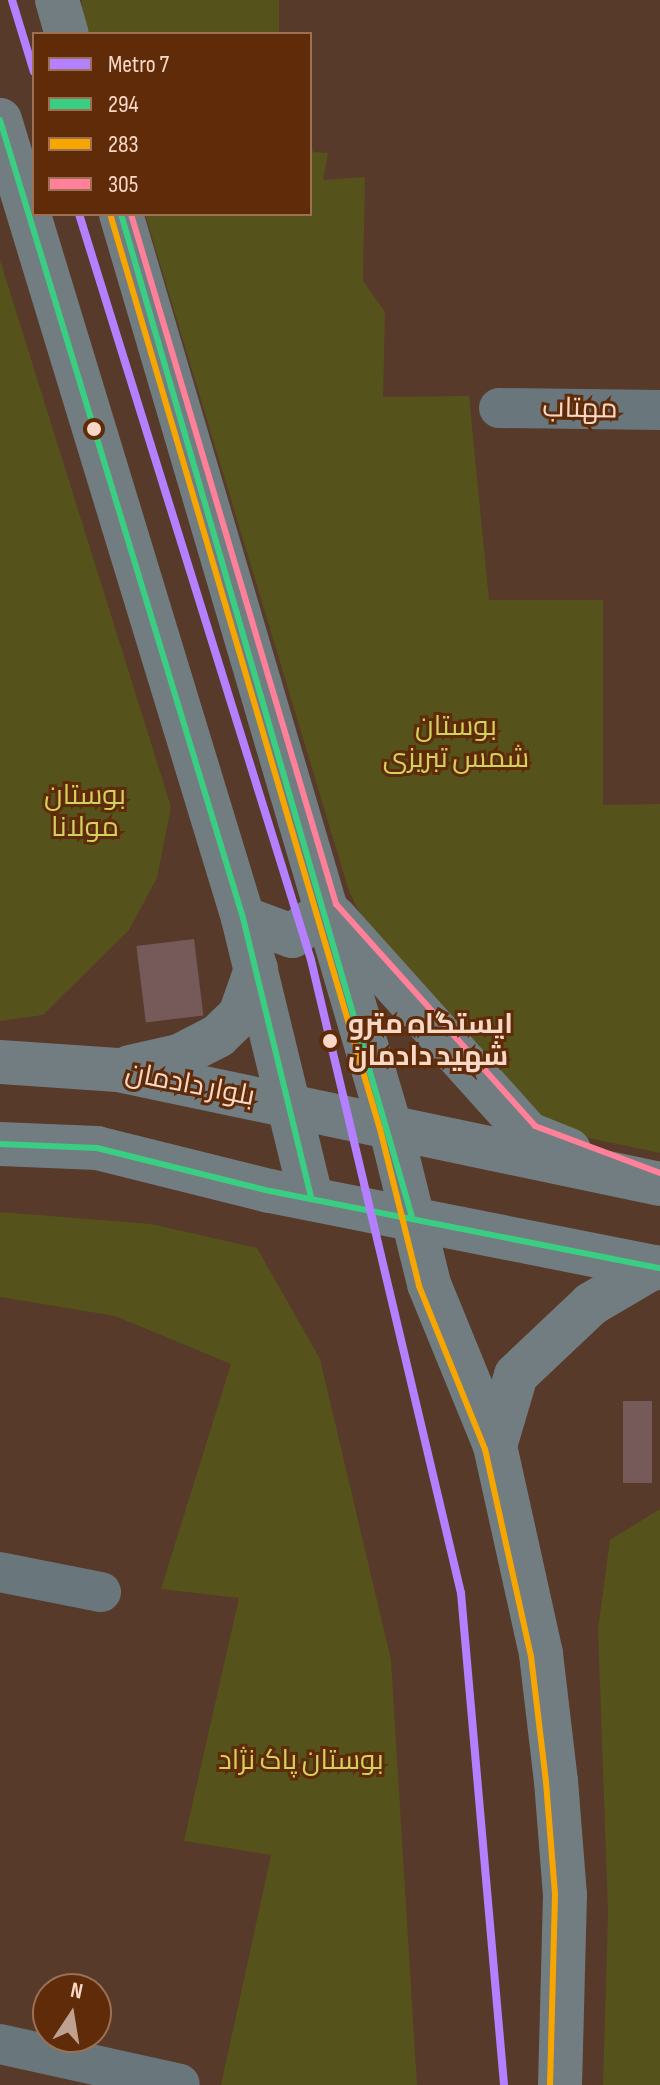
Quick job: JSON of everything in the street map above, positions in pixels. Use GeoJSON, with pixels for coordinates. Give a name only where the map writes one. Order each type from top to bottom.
{"type":"FeatureCollection","features":[{"type":"Feature","properties":{"kind":"main road"},"geometry":{"type":"LineString","coordinates":[[57,0],[66,32]]}},
{"type":"Feature","properties":{"kind":"main road"},"geometry":{"type":"LineString","coordinates":[[0,120],[243,918],[294,1106],[311,1198]]}},
{"type":"Feature","properties":{"kind":"main road"},"geometry":{"type":"LineString","coordinates":[[122,216],[390,1126],[429,1284],[495,1446],[541,1654],[556,1781],[565,1895],[560,2085]]}},
{"type":"Feature","properties":{"kind":"main road"},"geometry":{"type":"LineString","coordinates":[[243,918],[292,936],[327,909]]}},
{"type":"Feature","properties":{"kind":"main road"},"geometry":{"type":"LineString","coordinates":[[327,909],[529,1134],[653,1182]]}},
{"type":"Feature","properties":{"kind":"main road"},"geometry":{"type":"LineString","coordinates":[[118,1070],[179,1056],[218,1036],[240,1015],[256,969]]}},
{"type":"Feature","properties":{"kind":"main road","name":"بلوار دادمان"},"geometry":{"type":"LineString","coordinates":[[0,1062],[118,1070],[653,1182]]}},
{"type":"Feature","properties":{"kind":"main road"},"geometry":{"type":"LineString","coordinates":[[0,1144],[97,1148],[311,1198],[657,1268]]}},
{"type":"Feature","properties":{"kind":"main road"},"geometry":{"type":"LineString","coordinates":[[495,1446],[516,1375],[591,1304],[657,1268]]}},
{"type":"Feature","properties":{"kind":"street","name":"مهتاب"},"geometry":{"type":"LineString","coordinates":[[499,408],[660,410]]}},
{"type":"Feature","properties":{"kind":"street"},"geometry":{"type":"LineString","coordinates":[[0,1572],[101,1592]]}},
{"type":"Feature","properties":{"kind":"street"},"geometry":{"type":"LineString","coordinates":[[0,2044],[180,2084]]}},
{"type":"Feature","properties":{"kind":"green space"},"geometry":{"type":"Polygon","coordinates":[[[82,0],[279,0],[279,32],[82,32],[82,0]]]}},
{"type":"Feature","properties":{"kind":"green space","name":"بوستان شمس تبریزی"},"geometry":{"type":"Polygon","coordinates":[[[312,148],[313,152],[328,153],[323,180],[365,177],[363,281],[385,312],[383,397],[469,396],[489,600],[603,600],[603,805],[660,804],[660,1153],[560,1132],[506,1090],[374,941],[349,891],[146,216],[312,216],[312,148]]]}},
{"type":"Feature","properties":{"kind":"green space","name":"بوستان مولانا"},"geometry":{"type":"Polygon","coordinates":[[[0,260],[171,807],[157,878],[129,930],[43,1015],[0,1021],[0,260]]]}},
{"type":"Feature","properties":{"kind":"green space","name":"بوستان پاک نژاد"},"geometry":{"type":"Polygon","coordinates":[[[0,1212],[151,1224],[257,1248],[320,1359],[391,1660],[417,2085],[221,2085],[271,1855],[184,1841],[239,1598],[161,1589],[231,1364],[115,1316],[0,1297],[0,1212]]]}},
{"type":"Feature","properties":{"kind":"green space"},"geometry":{"type":"Polygon","coordinates":[[[660,1509],[660,2085],[603,2085],[608,1913],[598,1629],[610,1540],[660,1509]]]}},
{"type":"Feature","properties":{"kind":"building"},"geometry":{"type":"Polygon","coordinates":[[[194,939],[203,1015],[146,1022],[136,946],[194,939]]]}},
{"type":"Feature","properties":{"kind":"building"},"geometry":{"type":"Polygon","coordinates":[[[623,1401],[652,1401],[652,1483],[623,1483],[623,1401]]]}},
{"type":"Feature","properties":{"kind":"metro line","name":"7"},"geometry":{"type":"LineString","coordinates":[[12,0],[32,65]]}},
{"type":"Feature","properties":{"kind":"metro line","name":"7"},"geometry":{"type":"LineString","coordinates":[[80,216],[311,960],[461,1593],[504,2085]]}},
{"type":"Feature","properties":{"kind":"transit line","name":"294"},"geometry":{"type":"LineString","coordinates":[[0,120],[243,918],[311,1198]]}},
{"type":"Feature","properties":{"kind":"transit line","name":"294"},"geometry":{"type":"LineString","coordinates":[[122,216],[412,1217]]}},
{"type":"Feature","properties":{"kind":"transit line","name":"305"},"geometry":{"type":"LineString","coordinates":[[132,216],[336,904],[535,1126],[660,1173]]}},
{"type":"Feature","properties":{"kind":"transit line","name":"283"},"geometry":{"type":"LineString","coordinates":[[111,217],[380,1129],[419,1286],[485,1449],[531,1656],[546,1782],[555,1895],[550,2085]]}},
{"type":"Feature","properties":{"kind":"transit line","name":"294"},"geometry":{"type":"LineString","coordinates":[[0,1144],[97,1148],[270,1191],[660,1268]]}},
{"type":"Feature","properties":{"kind":"place","name":"ایستگاه مترو شهید دادمان"},"geometry":{"type":"Point","coordinates":[330,1041]}}]}
